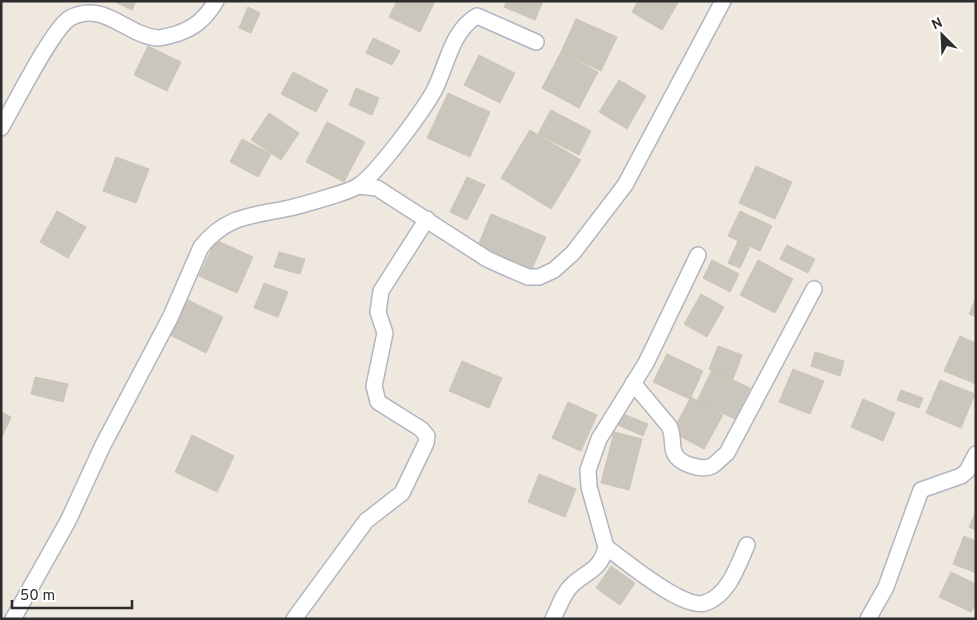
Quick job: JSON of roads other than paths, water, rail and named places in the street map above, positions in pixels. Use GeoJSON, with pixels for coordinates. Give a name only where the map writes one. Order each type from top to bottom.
{"type":"FeatureCollection","features":[{"type":"Feature","properties":{"kind":"street"},"geometry":{"type":"LineString","coordinates":[[1,128],[55,34],[68,19],[85,11],[102,12],[142,33],[159,38],[185,31],[206,18],[216,1]]}},
{"type":"Feature","properties":{"kind":"street"},"geometry":{"type":"LineString","coordinates":[[13,619],[68,521],[103,445],[170,318],[205,242],[218,229],[233,220],[254,213],[311,202],[358,186],[377,188],[487,259],[528,277],[539,277],[554,270],[572,253],[625,185],[724,1]]}},
{"type":"Feature","properties":{"kind":"street"},"geometry":{"type":"LineString","coordinates":[[358,186],[418,114],[434,90],[460,32],[468,22],[477,16],[536,42]]}},
{"type":"Feature","properties":{"kind":"street"},"geometry":{"type":"LineString","coordinates":[[294,619],[366,521],[402,493],[426,443],[427,436],[421,429],[378,402],[374,386],[386,333],[378,312],[381,291],[427,219]]}},
{"type":"Feature","properties":{"kind":"street"},"geometry":{"type":"LineString","coordinates":[[553,619],[564,596],[573,585],[593,571],[603,556],[606,546],[589,487],[588,470],[599,439],[646,363],[698,255]]}},
{"type":"Feature","properties":{"kind":"street"},"geometry":{"type":"LineString","coordinates":[[633,383],[669,426],[673,434],[674,453],[678,458],[689,465],[704,468],[712,466],[727,453],[814,289]]}},
{"type":"Feature","properties":{"kind":"street"},"geometry":{"type":"LineString","coordinates":[[868,619],[886,588],[921,490],[924,487],[961,476],[968,471],[976,454]]}},
{"type":"Feature","properties":{"kind":"street"},"geometry":{"type":"LineString","coordinates":[[606,546],[677,596],[694,603],[703,604],[714,598],[733,577],[747,545]]}}]}
